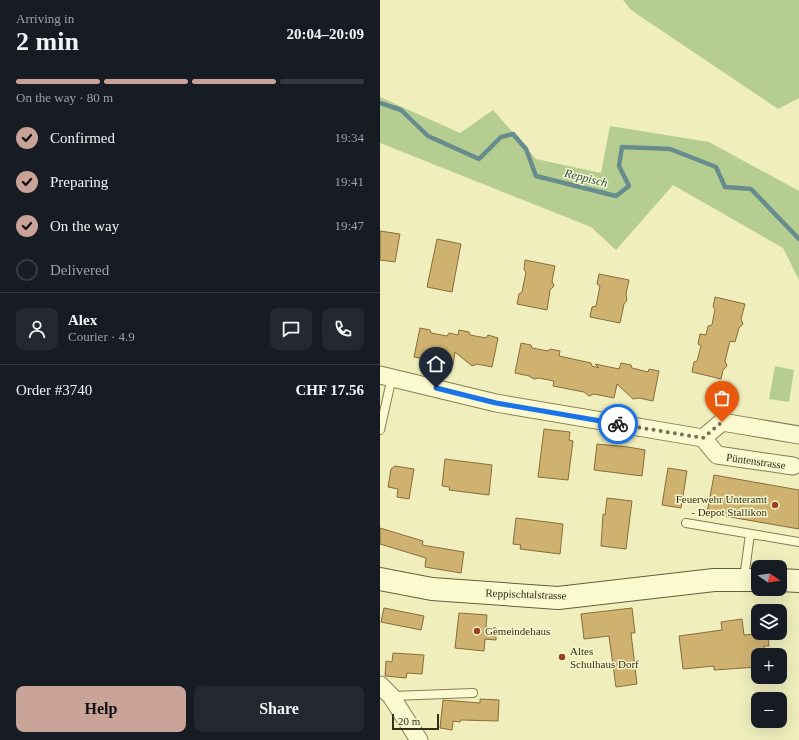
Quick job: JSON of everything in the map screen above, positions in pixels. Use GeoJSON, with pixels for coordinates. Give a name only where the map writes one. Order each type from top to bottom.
{"type":"FeatureCollection","features":[{"type":"Feature","properties":{"kind":"main road","name":"Reppischtalstrasse"},"geometry":{"type":"LineString","coordinates":[[380,579],[432,589],[558,598],[701,581],[751,580]]}},
{"type":"Feature","properties":{"kind":"main road"},"geometry":{"type":"LineString","coordinates":[[787,580],[799,581]]}},
{"type":"Feature","properties":{"kind":"street"},"geometry":{"type":"LineString","coordinates":[[386,376],[496,403],[703,438],[722,422],[799,435]]}},
{"type":"Feature","properties":{"kind":"street","name":"Püntenstrasse"},"geometry":{"type":"LineString","coordinates":[[703,438],[717,455],[792,466]]}},
{"type":"Feature","properties":{"kind":"street"},"geometry":{"type":"LineString","coordinates":[[385,691],[419,740]]}},
{"type":"Feature","properties":{"kind":"lane"},"geometry":{"type":"LineString","coordinates":[[380,430],[386,376]]}},
{"type":"Feature","properties":{"kind":"lane"},"geometry":{"type":"LineString","coordinates":[[686,523],[799,542]]}},
{"type":"Feature","properties":{"kind":"lane","name":"Reppischtalstrasse"},"geometry":{"type":"LineString","coordinates":[[750,534],[751,580]]}},
{"type":"Feature","properties":{"kind":"lane"},"geometry":{"type":"LineString","coordinates":[[385,691],[473,693]]}},
{"type":"Feature","properties":{"kind":"green space"},"geometry":{"type":"Polygon","coordinates":[[[623,0],[799,0],[799,98],[778,109],[631,10],[623,0]]]}},
{"type":"Feature","properties":{"kind":"green space"},"geometry":{"type":"Polygon","coordinates":[[[380,97],[460,133],[493,110],[536,159],[601,173],[610,126],[709,142],[799,191],[799,280],[783,248],[673,185],[616,250],[591,227],[380,143],[380,97]]]}},
{"type":"Feature","properties":{"kind":"green space"},"geometry":{"type":"Polygon","coordinates":[[[775,366],[794,370],[789,402],[769,399],[775,366]]]}},
{"type":"Feature","properties":{"kind":"building"},"geometry":{"type":"Polygon","coordinates":[[[380,231],[400,234],[395,262],[380,260],[380,231]]]}},
{"type":"Feature","properties":{"kind":"building"},"geometry":{"type":"Polygon","coordinates":[[[437,239],[461,244],[452,292],[427,287],[437,239]]]}},
{"type":"Feature","properties":{"kind":"building"},"geometry":{"type":"Polygon","coordinates":[[[525,260],[555,266],[552,281],[554,286],[550,290],[547,310],[517,304],[519,294],[522,292],[526,272],[524,270],[525,260]]]}},
{"type":"Feature","properties":{"kind":"building"},"geometry":{"type":"Polygon","coordinates":[[[599,274],[629,280],[626,294],[627,300],[624,304],[620,323],[590,317],[592,307],[596,306],[600,286],[597,284],[599,274]]]}},
{"type":"Feature","properties":{"kind":"building"},"geometry":{"type":"Polygon","coordinates":[[[715,297],[745,304],[741,319],[743,324],[739,328],[735,342],[730,341],[725,361],[727,366],[723,370],[721,379],[692,372],[694,362],[697,361],[701,346],[698,344],[700,334],[706,335],[708,326],[712,325],[715,309],[713,307],[715,297]]]}},
{"type":"Feature","properties":{"kind":"building"},"geometry":{"type":"Polygon","coordinates":[[[420,328],[430,330],[431,333],[447,336],[449,333],[458,335],[459,330],[469,332],[470,335],[486,338],[488,335],[498,338],[492,367],[477,364],[472,366],[455,352],[453,365],[432,361],[427,363],[424,359],[414,357],[420,328]]]}},
{"type":"Feature","properties":{"kind":"building"},"geometry":{"type":"Polygon","coordinates":[[[521,343],[531,345],[532,348],[548,351],[550,349],[560,351],[559,356],[591,363],[592,366],[599,368],[595,364],[619,369],[621,363],[631,365],[632,368],[648,372],[649,369],[659,371],[653,401],[639,398],[633,399],[617,384],[614,398],[594,394],[589,396],[584,392],[553,386],[554,381],[539,378],[534,379],[529,376],[515,373],[521,343]]]}},
{"type":"Feature","properties":{"kind":"building"},"geometry":{"type":"Polygon","coordinates":[[[544,429],[570,432],[569,440],[573,441],[568,480],[538,477],[544,429]]]}},
{"type":"Feature","properties":{"kind":"building"},"geometry":{"type":"Polygon","coordinates":[[[597,444],[645,450],[642,476],[594,470],[597,444]]]}},
{"type":"Feature","properties":{"kind":"building"},"geometry":{"type":"Polygon","coordinates":[[[445,459],[492,465],[489,495],[449,490],[450,487],[442,486],[445,459]]]}},
{"type":"Feature","properties":{"kind":"building"},"geometry":{"type":"Polygon","coordinates":[[[395,466],[414,469],[409,499],[397,497],[398,489],[388,487],[391,469],[395,466]]]}},
{"type":"Feature","properties":{"kind":"building"},"geometry":{"type":"Polygon","coordinates":[[[668,468],[687,471],[681,508],[662,505],[668,468]]]}},
{"type":"Feature","properties":{"kind":"building"},"geometry":{"type":"Polygon","coordinates":[[[714,475],[799,490],[799,529],[707,513],[714,475]]]}},
{"type":"Feature","properties":{"kind":"building"},"geometry":{"type":"Polygon","coordinates":[[[607,498],[632,501],[626,549],[601,546],[603,514],[605,515],[607,498]]]}},
{"type":"Feature","properties":{"kind":"building"},"geometry":{"type":"Polygon","coordinates":[[[516,518],[563,524],[560,554],[520,549],[521,545],[513,544],[516,518]]]}},
{"type":"Feature","properties":{"kind":"building"},"geometry":{"type":"Polygon","coordinates":[[[380,528],[423,541],[422,545],[464,552],[461,573],[425,567],[426,558],[380,544],[380,528]]]}},
{"type":"Feature","properties":{"kind":"building"},"geometry":{"type":"Polygon","coordinates":[[[384,608],[424,616],[421,630],[381,622],[384,608]]]}},
{"type":"Feature","properties":{"kind":"building","name":"Altes Schulhaus Dorf"},"geometry":{"type":"Polygon","coordinates":[[[632,608],[635,633],[631,633],[637,684],[616,687],[609,636],[584,639],[581,614],[632,608]]]}},
{"type":"Feature","properties":{"kind":"building","name":"Gemeindehaus"},"geometry":{"type":"Polygon","coordinates":[[[459,613],[487,615],[486,627],[496,628],[496,640],[485,639],[484,651],[455,648],[459,613]]]}},
{"type":"Feature","properties":{"kind":"building"},"geometry":{"type":"Polygon","coordinates":[[[742,619],[744,635],[751,634],[751,640],[769,640],[769,646],[764,646],[764,648],[751,648],[751,667],[714,670],[714,666],[683,669],[679,636],[722,630],[721,622],[742,619]]]}},
{"type":"Feature","properties":{"kind":"building"},"geometry":{"type":"Polygon","coordinates":[[[393,653],[424,655],[422,674],[407,673],[406,678],[385,676],[386,661],[392,662],[393,653]]]}},
{"type":"Feature","properties":{"kind":"building"},"geometry":{"type":"Polygon","coordinates":[[[480,699],[499,700],[498,721],[461,720],[460,722],[453,721],[452,730],[440,728],[443,700],[480,703],[480,699]]]}},
{"type":"Feature","properties":{"kind":"waterway","name":"Reppisch"},"geometry":{"type":"LineString","coordinates":[[380,103],[401,110],[428,136],[479,159],[501,137],[513,134],[526,149],[536,176],[616,196],[629,186],[619,166],[622,147],[670,149],[716,167],[725,187],[751,189],[799,239]]}},
{"type":"Feature","properties":{"kind":"way so far"},"geometry":{"type":"LineString","coordinates":[[618,424],[703,438],[722,422]]}},
{"type":"Feature","properties":{"kind":"place","name":"Feuerwehr Unteramt - Depot Stallikon"},"geometry":{"type":"Point","coordinates":[775,505]}},
{"type":"Feature","properties":{"kind":"place","name":"Gemeindehaus"},"geometry":{"type":"Point","coordinates":[477,631]}},
{"type":"Feature","properties":{"kind":"place","name":"Altes Schulhaus Dorf"},"geometry":{"type":"Point","coordinates":[562,657]}},
{"type":"Feature","properties":{"kind":"route"},"geometry":{"type":"LineString","coordinates":[[436,388],[496,403],[618,424]]}}]}
